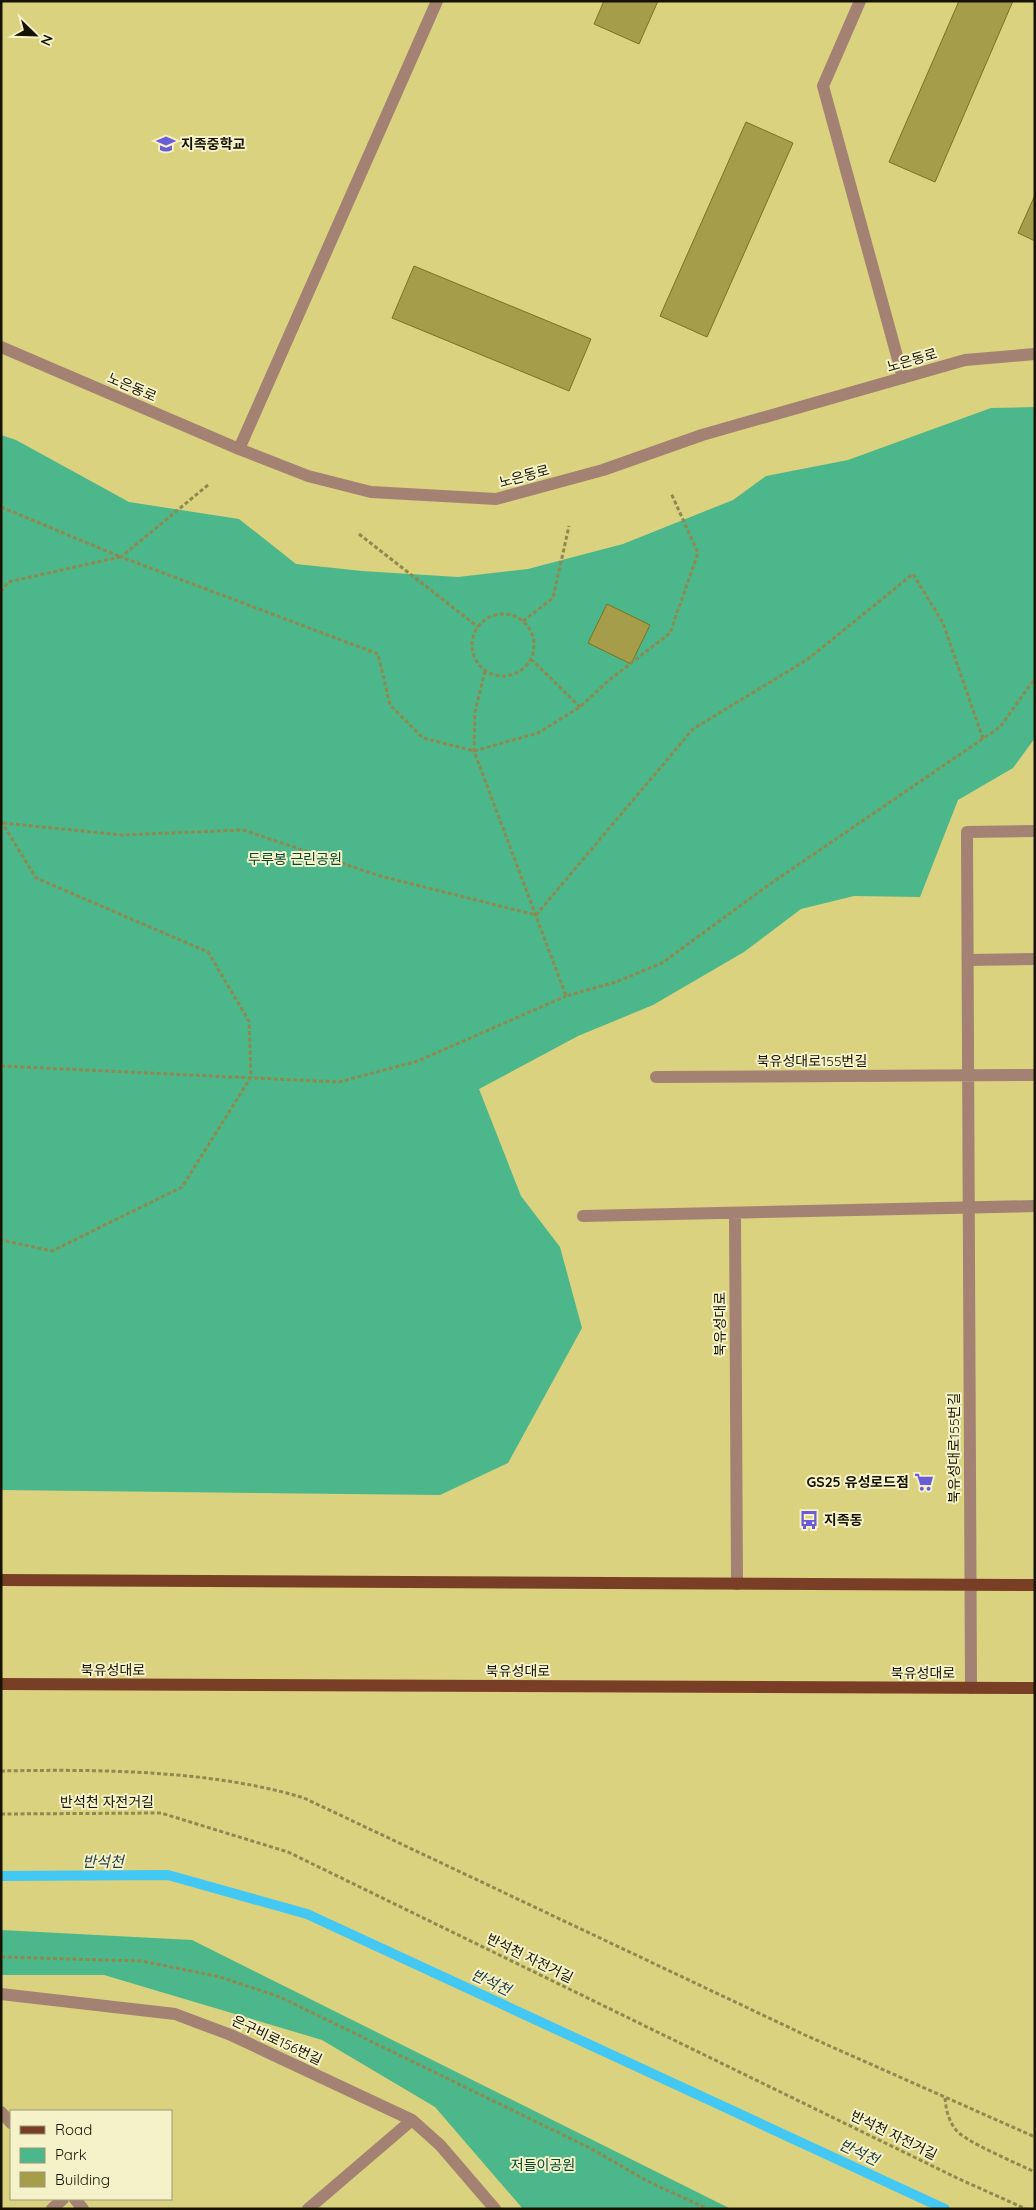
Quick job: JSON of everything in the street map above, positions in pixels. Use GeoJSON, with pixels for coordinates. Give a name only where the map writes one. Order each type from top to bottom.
{"type":"FeatureCollection","features":[{"type":"Feature","properties":{"kind":"main road"},"geometry":{"type":"LineString","coordinates":[[1,1580],[1035,1586]]}},
{"type":"Feature","properties":{"kind":"main road","name":"북유성대로"},"geometry":{"type":"LineString","coordinates":[[1,1684],[1035,1688]]}},
{"type":"Feature","properties":{"kind":"street"},"geometry":{"type":"LineString","coordinates":[[239,449],[437,1]]}},
{"type":"Feature","properties":{"kind":"street"},"geometry":{"type":"LineString","coordinates":[[860,1],[823,86],[903,378]]}},
{"type":"Feature","properties":{"kind":"street","name":"노은동로"},"geometry":{"type":"LineString","coordinates":[[1,347],[239,449],[308,476],[371,492],[496,499],[603,470],[702,435],[965,360],[1035,354]]}},
{"type":"Feature","properties":{"kind":"street","name":"북유성대로155번길"},"geometry":{"type":"LineString","coordinates":[[971,1688],[967,832],[1035,831]]}},
{"type":"Feature","properties":{"kind":"street"},"geometry":{"type":"LineString","coordinates":[[968,960],[1035,959]]}},
{"type":"Feature","properties":{"kind":"street","name":"북유성대로155번길"},"geometry":{"type":"LineString","coordinates":[[656,1077],[1035,1075]]}},
{"type":"Feature","properties":{"kind":"street"},"geometry":{"type":"LineString","coordinates":[[583,1216],[1035,1206]]}},
{"type":"Feature","properties":{"kind":"street","name":"북유성대로"},"geometry":{"type":"LineString","coordinates":[[735,1213],[737,1584]]}},
{"type":"Feature","properties":{"kind":"street","name":"은구비로156번길"},"geometry":{"type":"LineString","coordinates":[[1,1994],[176,2014],[231,2035],[412,2120],[440,2145],[496,2209]]}},
{"type":"Feature","properties":{"kind":"street"},"geometry":{"type":"LineString","coordinates":[[1,2112],[10,2123]]}},
{"type":"Feature","properties":{"kind":"street"},"geometry":{"type":"LineString","coordinates":[[308,2209],[412,2120]]}},
{"type":"Feature","properties":{"kind":"street"},"geometry":{"type":"LineString","coordinates":[[52,2209],[63,2200]]}},
{"type":"Feature","properties":{"kind":"path"},"geometry":{"type":"LineString","coordinates":[[1,592],[8,582],[121,557],[208,485]]}},
{"type":"Feature","properties":{"kind":"path"},"geometry":{"type":"LineString","coordinates":[[1,507],[121,557],[378,654],[390,705],[423,738],[474,751],[538,733],[580,707],[608,681],[670,633],[698,553],[670,493]]}},
{"type":"Feature","properties":{"kind":"path"},"geometry":{"type":"LineString","coordinates":[[522,621],[553,598],[569,526]]}},
{"type":"Feature","properties":{"kind":"path"},"geometry":{"type":"LineString","coordinates":[[359,534],[478,626]]}},
{"type":"Feature","properties":{"kind":"path"},"geometry":{"type":"LineString","coordinates":[[536,915],[693,729],[808,659],[913,574],[943,623],[983,739]]}},
{"type":"Feature","properties":{"kind":"path"},"geometry":{"type":"LineString","coordinates":[[504,614],[522,621],[530,628],[534,638],[534,649],[531,659],[525,668],[505,677],[494,676],[485,671],[473,655],[472,645],[478,626],[494,615],[504,614]]}},
{"type":"Feature","properties":{"kind":"path"},"geometry":{"type":"LineString","coordinates":[[531,659],[580,707]]}},
{"type":"Feature","properties":{"kind":"path"},"geometry":{"type":"LineString","coordinates":[[485,671],[475,712],[474,751],[566,996]]}},
{"type":"Feature","properties":{"kind":"path"},"geometry":{"type":"LineString","coordinates":[[1,1066],[338,1082],[418,1061],[566,996],[616,982],[662,963],[770,884],[1000,727],[1035,678]]}},
{"type":"Feature","properties":{"kind":"path"},"geometry":{"type":"LineString","coordinates":[[2,822],[122,835],[243,830],[380,876],[536,915]]}},
{"type":"Feature","properties":{"kind":"path"},"geometry":{"type":"LineString","coordinates":[[1,1240],[52,1251],[182,1187],[251,1077],[249,1021],[208,952],[36,878],[2,822]]}},
{"type":"Feature","properties":{"kind":"path"},"geometry":{"type":"LineString","coordinates":[[1,1771],[141,1774],[225,1780],[269,1787],[304,1798],[805,2035],[1035,2136]]}},
{"type":"Feature","properties":{"kind":"path","name":"반석천 자전거길"},"geometry":{"type":"LineString","coordinates":[[1,1814],[161,1813],[288,1852],[957,2178],[1026,2209]]}},
{"type":"Feature","properties":{"kind":"path"},"geometry":{"type":"LineString","coordinates":[[1,1958],[142,1961],[220,1977],[280,1997],[473,2093],[590,2148],[649,2182],[708,2209]]}},
{"type":"Feature","properties":{"kind":"path"},"geometry":{"type":"LineString","coordinates":[[945,2097],[947,2113],[957,2132],[1000,2156],[1035,2172]]}},
{"type":"Feature","properties":{"kind":"green space","name":"두루봉 근린공원"},"geometry":{"type":"Polygon","coordinates":[[[1035,407],[1035,738],[1013,768],[958,800],[920,897],[854,896],[801,909],[744,952],[653,1005],[578,1036],[479,1089],[521,1196],[560,1247],[582,1328],[508,1463],[440,1495],[1,1490],[1,435],[16,440],[129,502],[239,519],[296,564],[362,571],[458,577],[528,569],[623,544],[733,500],[766,476],[848,460],[991,408],[1035,407]]]}},
{"type":"Feature","properties":{"kind":"green space","name":"저들이공원"},"geometry":{"type":"Polygon","coordinates":[[[1,1930],[192,1940],[731,2209],[523,2209],[435,2107],[322,2040],[104,1975],[1,1975],[1,1930]]]}},
{"type":"Feature","properties":{"kind":"building"},"geometry":{"type":"Polygon","coordinates":[[[604,1],[658,1],[639,44],[594,24],[604,1]]]}},
{"type":"Feature","properties":{"kind":"building"},"geometry":{"type":"Polygon","coordinates":[[[959,1],[1013,1],[935,182],[889,162],[959,1]]]}},
{"type":"Feature","properties":{"kind":"building"},"geometry":{"type":"Polygon","coordinates":[[[746,122],[793,143],[707,337],[660,316],[746,122]]]}},
{"type":"Feature","properties":{"kind":"building"},"geometry":{"type":"Polygon","coordinates":[[[1035,195],[1035,241],[1018,233],[1035,195]]]}},
{"type":"Feature","properties":{"kind":"building"},"geometry":{"type":"Polygon","coordinates":[[[414,266],[591,339],[569,391],[392,318],[414,266]]]}},
{"type":"Feature","properties":{"kind":"building"},"geometry":{"type":"Polygon","coordinates":[[[607,604],[650,625],[631,664],[588,643],[607,604]]]}},
{"type":"Feature","properties":{"kind":"waterway","name":"반석천"},"geometry":{"type":"LineString","coordinates":[[1,1876],[168,1875],[307,1914],[945,2209]]}},
{"type":"Feature","properties":{"kind":"place","name":"지족중학교"},"geometry":{"type":"Point","coordinates":[166,144]}},
{"type":"Feature","properties":{"kind":"place","name":"GS25 유성로드점"},"geometry":{"type":"Point","coordinates":[924,1482]}},
{"type":"Feature","properties":{"kind":"place","name":"지족동"},"geometry":{"type":"Point","coordinates":[809,1520]}}]}
